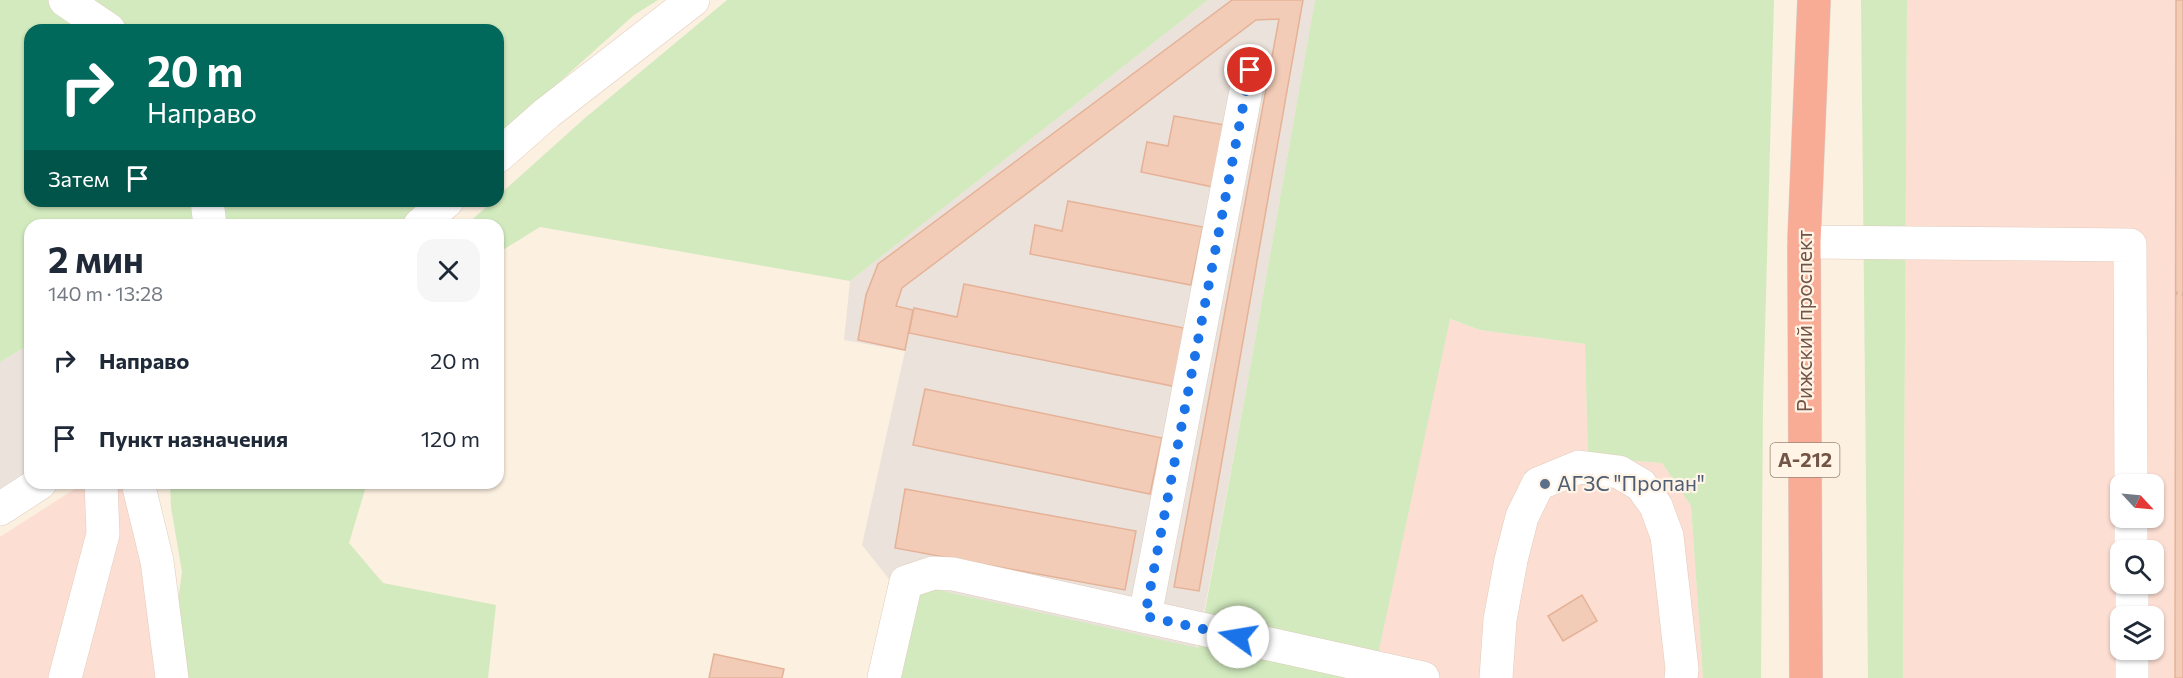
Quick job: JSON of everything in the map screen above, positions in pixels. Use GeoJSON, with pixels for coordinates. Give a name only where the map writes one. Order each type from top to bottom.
{"type":"FeatureCollection","features":[{"type":"Feature","properties":{"kind":"highway","name":"Рижский проспект"},"geometry":{"type":"LineString","coordinates":[[1806,678],[1804,242],[1814,0]]}},
{"type":"Feature","properties":{"kind":"street"},"geometry":{"type":"LineString","coordinates":[[65,0],[100,24]]}},
{"type":"Feature","properties":{"kind":"street"},"geometry":{"type":"LineString","coordinates":[[504,151],[547,113],[693,0]]}},
{"type":"Feature","properties":{"kind":"street"},"geometry":{"type":"LineString","coordinates":[[1145,616],[1250,70]]}},
{"type":"Feature","properties":{"kind":"street"},"geometry":{"type":"LineString","coordinates":[[427,219],[440,207]]}},
{"type":"Feature","properties":{"kind":"street"},"geometry":{"type":"LineString","coordinates":[[1804,242],[2130,245],[2131,474]]}},
{"type":"Feature","properties":{"kind":"street"},"geometry":{"type":"LineString","coordinates":[[1496,678],[1500,620],[1522,517],[1538,484],[1579,466],[1619,472],[1641,485],[1656,506],[1667,536],[1682,669],[1681,678]]}},
{"type":"Feature","properties":{"kind":"street"},"geometry":{"type":"LineString","coordinates":[[0,508],[30,489]]}},
{"type":"Feature","properties":{"kind":"street"},"geometry":{"type":"LineString","coordinates":[[65,678],[103,534],[101,489]]}},
{"type":"Feature","properties":{"kind":"street"},"geometry":{"type":"LineString","coordinates":[[139,489],[157,561],[172,678]]}},
{"type":"Feature","properties":{"kind":"street"},"geometry":{"type":"LineString","coordinates":[[884,678],[906,582],[933,573],[953,574],[1423,678]]}},
{"type":"Feature","properties":{"kind":"street"},"geometry":{"type":"LineString","coordinates":[[2132,660],[2132,678]]}},
{"type":"Feature","properties":{"kind":"path"},"geometry":{"type":"LineString","coordinates":[[2176,293],[2183,294]]}},
{"type":"Feature","properties":{"kind":"shaded area"},"geometry":{"type":"Polygon","coordinates":[[[1208,0],[1315,0],[1247,386],[1197,649],[889,579],[862,545],[905,351],[844,340],[850,281],[1208,0]]]}},
{"type":"Feature","properties":{"kind":"shaded area"},"geometry":{"type":"Polygon","coordinates":[[[1907,0],[2183,0],[2183,678],[1903,678],[1907,0]]]}},
{"type":"Feature","properties":{"kind":"shaded area","name":"АГЗС \"Пропан\""},"geometry":{"type":"Polygon","coordinates":[[[1449,319],[1480,330],[1585,344],[1588,457],[1662,463],[1691,506],[1703,678],[1373,678],[1449,319]]]}},
{"type":"Feature","properties":{"kind":"shaded area"},"geometry":{"type":"Polygon","coordinates":[[[24,348],[24,478],[0,493],[0,362],[24,348]]]}},
{"type":"Feature","properties":{"kind":"shaded area"},"geometry":{"type":"Polygon","coordinates":[[[75,489],[128,489],[163,678],[0,678],[0,537],[75,489]]]}},
{"type":"Feature","properties":{"kind":"green space"},"geometry":{"type":"Polygon","coordinates":[[[0,0],[658,0],[634,15],[504,132],[504,24],[24,24],[24,207],[420,207],[408,219],[24,219],[24,348],[0,362],[0,0]]]}},
{"type":"Feature","properties":{"kind":"green space"},"geometry":{"type":"Polygon","coordinates":[[[727,0],[1208,0],[850,281],[540,227],[504,249],[504,219],[473,219],[486,207],[504,207],[504,191],[585,118],[727,0]]]}},
{"type":"Feature","properties":{"kind":"green space"},"geometry":{"type":"Polygon","coordinates":[[[1315,0],[1774,0],[1763,404],[1761,678],[1703,678],[1691,506],[1662,463],[1588,457],[1585,344],[1480,330],[1450,319],[1373,678],[872,678],[889,579],[1198,648],[1315,0]]]}},
{"type":"Feature","properties":{"kind":"green space"},"geometry":{"type":"Polygon","coordinates":[[[1861,0],[1907,0],[1903,678],[1868,678],[1861,0]]]}},
{"type":"Feature","properties":{"kind":"green space"},"geometry":{"type":"Polygon","coordinates":[[[170,489],[365,489],[349,543],[383,583],[496,605],[488,678],[181,678],[174,629],[182,572],[170,489]]]}},
{"type":"Feature","properties":{"kind":"building"},"geometry":{"type":"Polygon","coordinates":[[[1232,0],[1303,0],[1199,591],[1174,587],[1279,19],[1256,20],[902,288],[896,306],[913,310],[905,350],[858,340],[866,295],[878,264],[1232,0]]]}},
{"type":"Feature","properties":{"kind":"building"},"geometry":{"type":"Polygon","coordinates":[[[2176,0],[2183,0],[2183,678],[2175,678],[2176,0]]]}},
{"type":"Feature","properties":{"kind":"building"},"geometry":{"type":"Polygon","coordinates":[[[1174,116],[1225,125],[1213,187],[1141,172],[1147,142],[1168,146],[1174,116]]]}},
{"type":"Feature","properties":{"kind":"building"},"geometry":{"type":"Polygon","coordinates":[[[1068,201],[1203,227],[1191,285],[1030,254],[1035,225],[1062,231],[1068,201]]]}},
{"type":"Feature","properties":{"kind":"building"},"geometry":{"type":"Polygon","coordinates":[[[964,284],[1189,329],[1177,387],[909,333],[914,308],[957,317],[964,284]]]}},
{"type":"Feature","properties":{"kind":"building"},"geometry":{"type":"Polygon","coordinates":[[[925,389],[1162,438],[1150,494],[913,445],[925,389]]]}},
{"type":"Feature","properties":{"kind":"building"},"geometry":{"type":"Polygon","coordinates":[[[905,489],[1136,531],[1125,590],[895,548],[905,489]]]}},
{"type":"Feature","properties":{"kind":"building"},"geometry":{"type":"Polygon","coordinates":[[[1582,595],[1597,621],[1563,641],[1548,616],[1582,595]]]}},
{"type":"Feature","properties":{"kind":"building"},"geometry":{"type":"Polygon","coordinates":[[[714,654],[784,669],[782,678],[709,678],[714,654]]]}},
{"type":"Feature","properties":{"kind":"place","name":"АГЗС \"Пропан\""},"geometry":{"type":"Point","coordinates":[1545,484]}},
{"type":"Feature","properties":{"kind":"route"},"geometry":{"type":"LineString","coordinates":[[1238,637],[1145,616],[1250,70]]}}]}
